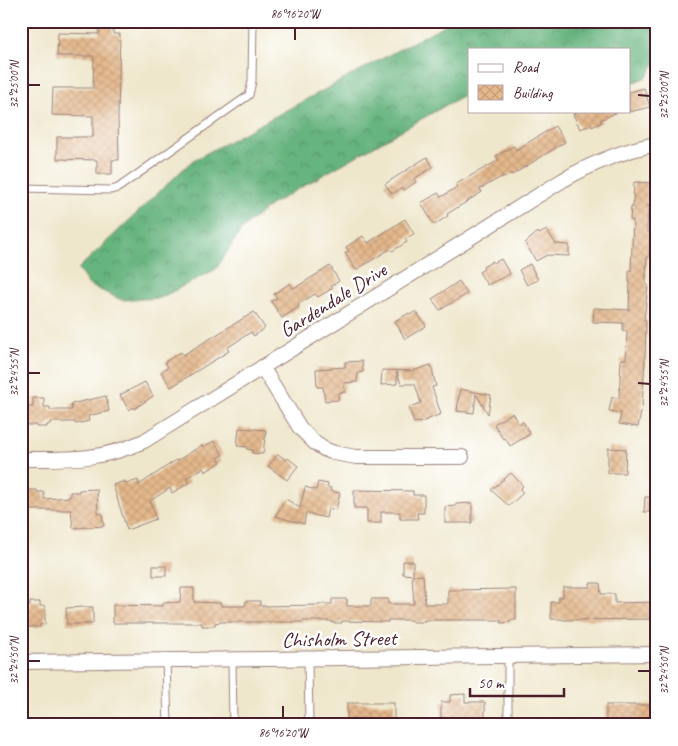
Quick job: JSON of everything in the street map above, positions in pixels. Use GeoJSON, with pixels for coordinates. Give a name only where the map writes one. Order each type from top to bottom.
{"type":"FeatureCollection","features":[{"type":"Feature","properties":{"kind":"street","name":"Gardendale Drive"},"geometry":{"type":"LineString","coordinates":[[21,459],[89,458],[131,447],[156,434],[563,180],[588,166],[614,155],[657,144]]}},
{"type":"Feature","properties":{"kind":"street"},"geometry":{"type":"LineString","coordinates":[[262,367],[300,428],[324,449],[340,455],[356,457],[462,457]]}},
{"type":"Feature","properties":{"kind":"street","name":"Chisholm Street"},"geometry":{"type":"LineString","coordinates":[[21,662],[657,654]]}},
{"type":"Feature","properties":{"kind":"lane"},"geometry":{"type":"LineString","coordinates":[[21,188],[111,190],[118,188],[249,95],[252,81],[253,21]]}},
{"type":"Feature","properties":{"kind":"lane"},"geometry":{"type":"LineString","coordinates":[[508,657],[508,725]]}},
{"type":"Feature","properties":{"kind":"lane"},"geometry":{"type":"LineString","coordinates":[[308,659],[309,725]]}},
{"type":"Feature","properties":{"kind":"lane"},"geometry":{"type":"LineString","coordinates":[[166,660],[168,725]]}},
{"type":"Feature","properties":{"kind":"lane"},"geometry":{"type":"LineString","coordinates":[[232,660],[233,725]]}},
{"type":"Feature","properties":{"kind":"green space"},"geometry":{"type":"Polygon","coordinates":[[[452,21],[657,21],[657,60],[647,77],[630,84],[630,48],[468,48],[468,93],[270,205],[241,230],[216,269],[160,298],[122,300],[89,285],[78,269],[192,161],[452,21]]]}},
{"type":"Feature","properties":{"kind":"building"},"geometry":{"type":"Polygon","coordinates":[[[99,21],[113,21],[113,34],[120,34],[119,160],[112,160],[112,174],[97,174],[97,160],[57,159],[57,137],[93,137],[93,116],[52,115],[53,88],[93,88],[94,56],[57,56],[58,33],[99,34],[99,21]]]}},
{"type":"Feature","properties":{"kind":"building"},"geometry":{"type":"Polygon","coordinates":[[[644,88],[650,107],[630,112],[630,92],[644,88]]]}},
{"type":"Feature","properties":{"kind":"building"},"geometry":{"type":"Polygon","coordinates":[[[578,112],[618,112],[600,120],[602,122],[592,127],[591,125],[580,129],[573,114],[578,112]]]}},
{"type":"Feature","properties":{"kind":"building"},"geometry":{"type":"Polygon","coordinates":[[[555,126],[565,142],[512,175],[511,173],[504,178],[503,176],[480,189],[482,192],[447,214],[448,216],[434,225],[421,203],[438,193],[441,197],[457,187],[456,184],[499,160],[496,156],[514,146],[516,150],[555,126]]]}},
{"type":"Feature","properties":{"kind":"building"},"geometry":{"type":"Polygon","coordinates":[[[427,157],[433,167],[414,179],[416,182],[404,190],[402,188],[392,194],[385,184],[427,157]]]}},
{"type":"Feature","properties":{"kind":"building"},"geometry":{"type":"Polygon","coordinates":[[[634,182],[654,183],[654,188],[656,188],[653,206],[648,206],[647,232],[650,232],[650,238],[649,257],[647,257],[646,285],[648,285],[644,320],[646,320],[645,360],[642,407],[638,427],[619,424],[621,413],[609,411],[612,397],[619,399],[621,359],[626,359],[627,331],[623,331],[623,323],[593,322],[594,308],[629,310],[629,271],[631,271],[633,220],[630,220],[631,207],[633,207],[634,182]]]}},
{"type":"Feature","properties":{"kind":"building"},"geometry":{"type":"Polygon","coordinates":[[[405,219],[414,234],[405,239],[407,242],[392,251],[390,249],[356,270],[345,253],[349,251],[346,247],[363,236],[368,243],[405,219]]]}},
{"type":"Feature","properties":{"kind":"building"},"geometry":{"type":"Polygon","coordinates":[[[547,230],[556,244],[569,245],[569,256],[547,255],[536,261],[525,243],[538,232],[539,234],[547,230]]]}},
{"type":"Feature","properties":{"kind":"building"},"geometry":{"type":"Polygon","coordinates":[[[501,259],[510,274],[487,285],[479,272],[493,261],[494,263],[501,259]]]}},
{"type":"Feature","properties":{"kind":"building"},"geometry":{"type":"Polygon","coordinates":[[[530,264],[538,280],[527,285],[519,270],[530,264]]]}},
{"type":"Feature","properties":{"kind":"building"},"geometry":{"type":"Polygon","coordinates":[[[330,266],[339,281],[331,286],[333,288],[318,297],[315,294],[298,304],[299,307],[282,318],[271,301],[277,298],[274,294],[290,283],[293,288],[298,286],[330,266]]]}},
{"type":"Feature","properties":{"kind":"building"},"geometry":{"type":"Polygon","coordinates":[[[459,281],[467,294],[440,310],[432,299],[459,281]]]}},
{"type":"Feature","properties":{"kind":"building"},"geometry":{"type":"Polygon","coordinates":[[[416,311],[426,326],[405,339],[395,321],[416,311]]]}},
{"type":"Feature","properties":{"kind":"building"},"geometry":{"type":"Polygon","coordinates":[[[254,312],[265,328],[254,336],[251,332],[227,348],[229,351],[171,387],[161,372],[168,367],[165,362],[181,352],[183,355],[254,312]]]}},
{"type":"Feature","properties":{"kind":"building"},"geometry":{"type":"Polygon","coordinates":[[[362,361],[363,372],[358,373],[357,382],[344,383],[345,392],[339,393],[338,400],[325,401],[323,387],[317,387],[316,369],[345,367],[345,362],[362,361]]]}},
{"type":"Feature","properties":{"kind":"building"},"geometry":{"type":"Polygon","coordinates":[[[431,365],[436,386],[432,387],[441,414],[419,423],[414,423],[409,407],[421,403],[415,384],[401,384],[397,372],[397,384],[381,385],[382,370],[412,371],[431,365]]]}},
{"type":"Feature","properties":{"kind":"building"},"geometry":{"type":"Polygon","coordinates":[[[145,382],[153,396],[134,409],[133,407],[129,410],[120,395],[145,382]]]}},
{"type":"Feature","properties":{"kind":"building"},"geometry":{"type":"Polygon","coordinates":[[[460,389],[491,395],[488,414],[476,394],[474,413],[457,411],[460,389]]]}},
{"type":"Feature","properties":{"kind":"building"},"geometry":{"type":"Polygon","coordinates":[[[106,396],[109,411],[88,416],[89,421],[76,424],[75,422],[50,422],[47,427],[23,425],[23,407],[33,407],[33,398],[44,398],[44,407],[50,407],[50,410],[72,410],[71,404],[106,396]]]}},
{"type":"Feature","properties":{"kind":"building"},"geometry":{"type":"Polygon","coordinates":[[[512,413],[519,424],[523,422],[530,434],[510,446],[505,438],[503,439],[494,424],[512,413]]]}},
{"type":"Feature","properties":{"kind":"building"},"geometry":{"type":"Polygon","coordinates":[[[239,428],[266,430],[263,454],[252,453],[253,450],[247,449],[247,447],[237,446],[239,428]]]}},
{"type":"Feature","properties":{"kind":"building"},"geometry":{"type":"Polygon","coordinates":[[[214,441],[223,455],[218,458],[221,462],[205,472],[203,468],[186,478],[189,483],[172,493],[170,488],[150,501],[156,519],[127,530],[113,485],[125,481],[126,484],[138,480],[139,485],[176,460],[202,445],[203,447],[214,441]]]}},
{"type":"Feature","properties":{"kind":"building"},"geometry":{"type":"Polygon","coordinates":[[[608,448],[626,449],[625,473],[608,473],[608,448]]]}},
{"type":"Feature","properties":{"kind":"building"},"geometry":{"type":"Polygon","coordinates":[[[278,454],[286,460],[288,458],[298,466],[287,480],[268,466],[278,454]]]}},
{"type":"Feature","properties":{"kind":"building"},"geometry":{"type":"Polygon","coordinates":[[[511,473],[523,486],[520,489],[523,493],[509,506],[491,490],[511,473]]]}},
{"type":"Feature","properties":{"kind":"building"},"geometry":{"type":"Polygon","coordinates":[[[318,482],[328,484],[327,487],[331,488],[330,491],[340,493],[336,510],[328,508],[326,518],[306,513],[304,524],[275,516],[286,499],[300,508],[305,487],[316,490],[318,482]]]}},
{"type":"Feature","properties":{"kind":"building"},"geometry":{"type":"Polygon","coordinates":[[[97,489],[98,514],[102,513],[104,526],[73,528],[71,510],[21,510],[21,492],[26,492],[25,490],[44,492],[44,499],[70,497],[70,492],[97,489]]]}},
{"type":"Feature","properties":{"kind":"building"},"geometry":{"type":"Polygon","coordinates":[[[354,490],[413,491],[413,495],[424,495],[424,513],[417,513],[418,519],[400,519],[400,512],[381,512],[381,523],[367,523],[367,508],[354,508],[354,490]]]}},
{"type":"Feature","properties":{"kind":"building"},"geometry":{"type":"Polygon","coordinates":[[[645,497],[657,497],[657,512],[644,512],[645,497]]]}},
{"type":"Feature","properties":{"kind":"building"},"geometry":{"type":"Polygon","coordinates":[[[472,503],[472,523],[445,523],[445,507],[472,503]]]}},
{"type":"Feature","properties":{"kind":"building"},"geometry":{"type":"Polygon","coordinates":[[[403,561],[413,561],[413,575],[403,574],[403,561]]]}},
{"type":"Feature","properties":{"kind":"building"},"geometry":{"type":"Polygon","coordinates":[[[153,566],[166,566],[166,576],[153,576],[153,566]]]}},
{"type":"Feature","properties":{"kind":"building"},"geometry":{"type":"Polygon","coordinates":[[[423,575],[425,604],[448,604],[448,590],[516,589],[516,620],[501,623],[501,620],[424,620],[424,622],[412,622],[412,620],[388,620],[388,622],[342,621],[342,623],[332,623],[332,621],[221,622],[215,623],[215,626],[202,626],[202,623],[113,623],[113,605],[163,606],[163,603],[180,602],[181,588],[194,588],[194,602],[221,603],[221,606],[245,606],[246,601],[260,601],[260,606],[320,605],[332,604],[332,599],[347,599],[347,606],[371,606],[371,599],[388,599],[388,604],[414,604],[412,576],[423,575]]]}},
{"type":"Feature","properties":{"kind":"building"},"geometry":{"type":"Polygon","coordinates":[[[590,583],[600,583],[601,594],[615,594],[615,603],[657,602],[657,619],[551,619],[551,602],[559,602],[559,597],[563,597],[563,587],[590,587],[590,583]]]}},
{"type":"Feature","properties":{"kind":"building"},"geometry":{"type":"Polygon","coordinates":[[[30,602],[40,602],[40,606],[45,606],[45,625],[40,624],[40,627],[28,627],[28,624],[21,624],[22,606],[30,606],[30,602]]]}},
{"type":"Feature","properties":{"kind":"building"},"geometry":{"type":"Polygon","coordinates":[[[93,607],[93,624],[67,624],[66,608],[93,607]]]}},
{"type":"Feature","properties":{"kind":"building"},"geometry":{"type":"Polygon","coordinates":[[[465,694],[465,702],[485,702],[485,718],[441,718],[441,702],[450,702],[450,695],[465,694]]]}},
{"type":"Feature","properties":{"kind":"building"},"geometry":{"type":"Polygon","coordinates":[[[347,703],[394,703],[394,719],[347,719],[347,703]]]}},
{"type":"Feature","properties":{"kind":"building"},"geometry":{"type":"Polygon","coordinates":[[[606,705],[657,705],[657,725],[606,725],[606,705]]]}}]}
